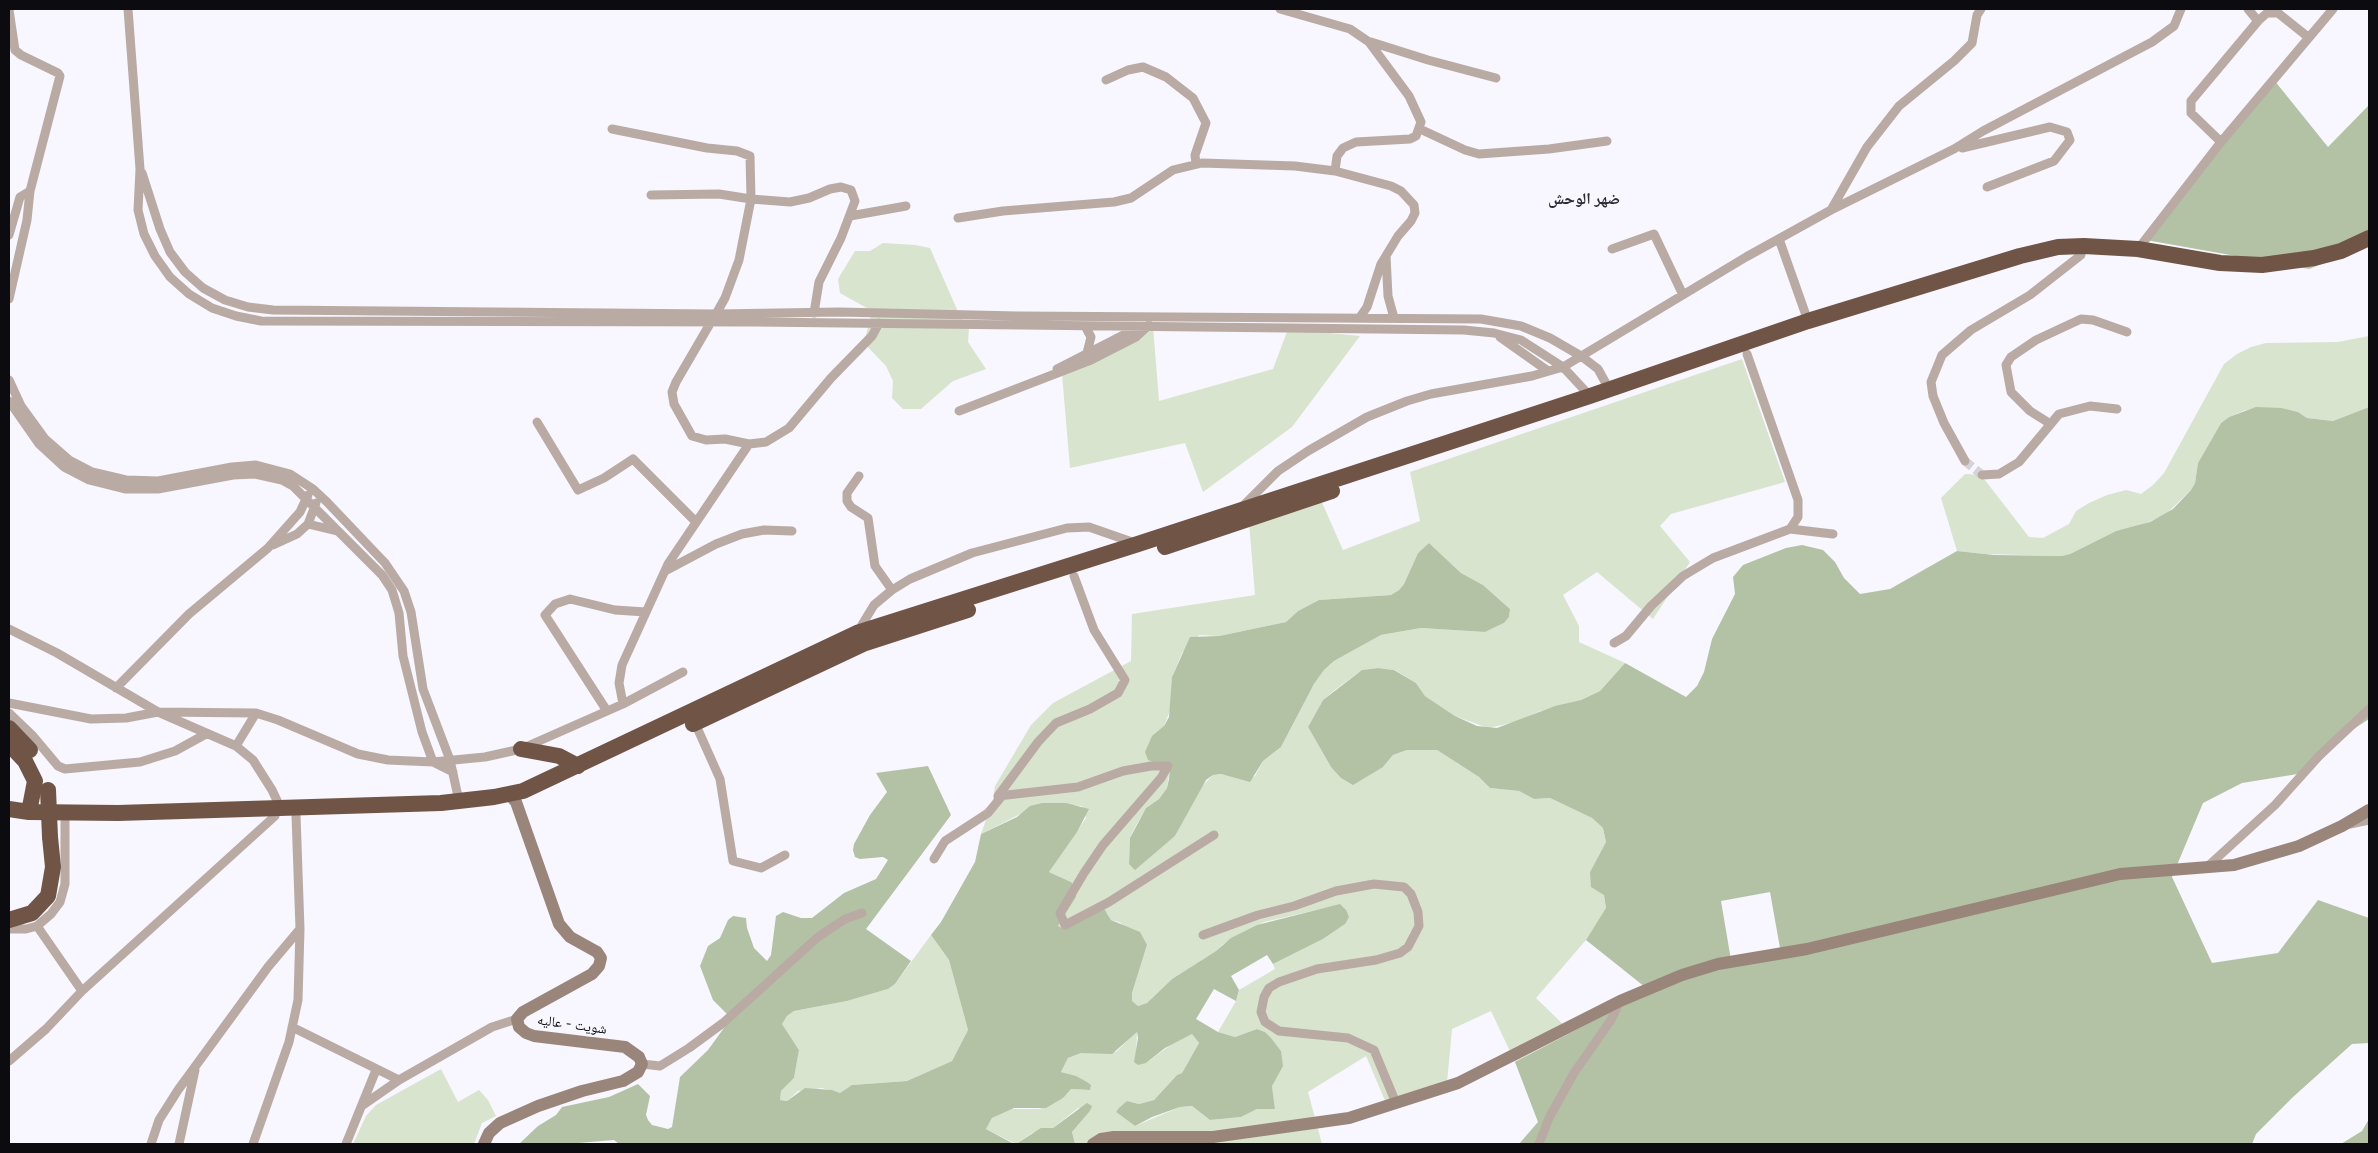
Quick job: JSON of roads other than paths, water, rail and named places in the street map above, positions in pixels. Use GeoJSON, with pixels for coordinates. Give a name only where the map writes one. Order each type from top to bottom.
{"type":"FeatureCollection","features":[{"type":"Feature","properties":{"kind":"highway"},"geometry":{"type":"LineString","coordinates":[[9,809],[29,812],[118,813],[278,811],[513,798],[578,766],[863,644],[1138,544],[1590,396],[1808,321],[2020,256],[2048,249],[2084,246],[2138,249],[2220,263],[2262,265],[2296,262],[2323,256],[2341,251],[2369,238]]}},
{"type":"Feature","properties":{"kind":"highway"},"geometry":{"type":"LineString","coordinates":[[9,816],[65,820],[189,820],[278,811],[296,815],[451,810],[513,798],[564,785],[694,723],[718,706],[794,661],[858,633],[1011,590],[1074,576],[1851,318],[2021,266],[2097,254],[2166,260],[2268,275],[2308,271],[2369,250]]}},
{"type":"Feature","properties":{"kind":"highway"},"geometry":{"type":"LineString","coordinates":[[9,728],[30,750],[45,778],[53,867],[51,887],[42,904],[32,913],[10,923]]}},
{"type":"Feature","properties":{"kind":"highway"},"geometry":{"type":"LineString","coordinates":[[9,744],[25,761],[35,781],[29,812]]}},
{"type":"Feature","properties":{"kind":"highway"},"geometry":{"type":"LineString","coordinates":[[521,749],[559,756],[578,766]]}},
{"type":"Feature","properties":{"kind":"main road","name":"شويت - عاليه"},"geometry":{"type":"LineString","coordinates":[[513,798],[559,924],[570,937],[597,952],[601,958],[599,966],[592,974],[538,1003],[517,1018],[519,1028],[526,1033],[625,1047],[639,1057],[642,1064]]}},
{"type":"Feature","properties":{"kind":"main road"},"geometry":{"type":"LineString","coordinates":[[1093,1144],[1101,1139],[1114,1137],[1213,1137],[1284,1126],[1317,1124],[1349,1118],[1458,1083],[1620,1001],[1682,975],[1718,964],[1807,949],[2120,874],[2234,865],[2258,860],[2300,846],[2342,826],[2369,810]]}},
{"type":"Feature","properties":{"kind":"main road"},"geometry":{"type":"LineString","coordinates":[[484,1144],[489,1133],[500,1124],[538,1106],[582,1091],[623,1081],[638,1072],[642,1064]]}},
{"type":"Feature","properties":{"kind":"street"},"geometry":{"type":"LineString","coordinates":[[128,9],[140,169],[138,210],[144,234],[170,277],[189,294],[212,308],[228,314],[261,321],[385,321],[713,318],[839,312],[1464,330],[1494,333],[1521,340],[1563,367],[1590,396]]}},
{"type":"Feature","properties":{"kind":"street"},"geometry":{"type":"LineString","coordinates":[[1280,9],[1350,29],[1369,42],[1496,78]]}},
{"type":"Feature","properties":{"kind":"street"},"geometry":{"type":"LineString","coordinates":[[1830,210],[1868,147],[1900,106],[1954,61],[1972,43],[1977,15],[1981,9]]}},
{"type":"Feature","properties":{"kind":"street"},"geometry":{"type":"LineString","coordinates":[[1239,510],[1278,471],[1321,443],[1367,418],[1407,401],[1431,394],[1563,367],[1830,210],[1954,150],[1983,131],[2152,42],[2174,26],[2181,9]]}},
{"type":"Feature","properties":{"kind":"street"},"geometry":{"type":"LineString","coordinates":[[2248,9],[2258,21]]}},
{"type":"Feature","properties":{"kind":"street"},"geometry":{"type":"LineString","coordinates":[[2138,249],[2221,142],[2333,9]]}},
{"type":"Feature","properties":{"kind":"street"},"geometry":{"type":"LineString","coordinates":[[9,10],[15,50],[21,55],[58,73],[60,76],[30,191],[27,220],[9,299]]}},
{"type":"Feature","properties":{"kind":"street"},"geometry":{"type":"LineString","coordinates":[[2221,142],[2191,113],[2191,101],[2258,21],[2267,13],[2278,13],[2308,37]]}},
{"type":"Feature","properties":{"kind":"street"},"geometry":{"type":"LineString","coordinates":[[1334,171],[1338,156],[1343,148],[1356,142],[1410,139],[1416,136],[1420,129],[1421,122],[1409,96],[1369,42]]}},
{"type":"Feature","properties":{"kind":"street"},"geometry":{"type":"LineString","coordinates":[[1106,80],[1128,70],[1143,67],[1166,77],[1193,98],[1206,123],[1195,155],[1196,164]]}},
{"type":"Feature","properties":{"kind":"street"},"geometry":{"type":"LineString","coordinates":[[1954,150],[2050,127],[2067,132],[2070,140],[2054,161],[1987,188]]}},
{"type":"Feature","properties":{"kind":"street"},"geometry":{"type":"LineString","coordinates":[[612,129],[706,148],[737,151],[750,156],[751,199],[739,260],[725,298],[672,392],[674,404],[692,436],[706,440],[725,439],[749,444],[766,442],[789,428],[831,378],[872,336],[879,323]]}},
{"type":"Feature","properties":{"kind":"street"},"geometry":{"type":"LineString","coordinates":[[1420,129],[1465,150],[1479,154],[1549,149],[1606,141]]}},
{"type":"Feature","properties":{"kind":"street"},"geometry":{"type":"LineString","coordinates":[[958,218],[1003,211],[1114,202],[1131,198],[1173,170],[1196,164],[1295,166],[1334,171],[1391,186],[1401,191],[1414,205],[1415,213],[1411,221],[1398,236],[1376,274],[1367,307],[1360,317]]}},
{"type":"Feature","properties":{"kind":"street"},"geometry":{"type":"LineString","coordinates":[[140,169],[160,229],[170,252],[185,272],[204,288],[225,300],[248,307],[713,318],[839,323],[1085,326],[1148,321],[1360,317],[1499,321],[1521,326],[1550,338],[1581,356],[1598,369],[1609,389]]}},
{"type":"Feature","properties":{"kind":"street"},"geometry":{"type":"LineString","coordinates":[[651,195],[719,194],[790,202],[809,198],[830,189],[847,188],[854,195],[855,201],[850,216],[819,282],[814,313]]}},
{"type":"Feature","properties":{"kind":"street"},"geometry":{"type":"LineString","coordinates":[[9,235],[20,197],[30,191]]}},
{"type":"Feature","properties":{"kind":"street"},"geometry":{"type":"LineString","coordinates":[[850,216],[906,206]]}},
{"type":"Feature","properties":{"kind":"street"},"geometry":{"type":"LineString","coordinates":[[1612,249],[1654,234],[1683,295]]}},
{"type":"Feature","properties":{"kind":"street"},"geometry":{"type":"LineString","coordinates":[[1779,239],[1808,321]]}},
{"type":"Feature","properties":{"kind":"street"},"geometry":{"type":"LineString","coordinates":[[1965,461],[1944,423],[1933,396],[1931,382],[1942,355],[1970,330],[2030,295],[2082,255]]}},
{"type":"Feature","properties":{"kind":"street"},"geometry":{"type":"LineString","coordinates":[[1386,256],[1388,296],[1394,318]]}},
{"type":"Feature","properties":{"kind":"street"},"geometry":{"type":"LineString","coordinates":[[385,310],[385,321]]}},
{"type":"Feature","properties":{"kind":"street"},"geometry":{"type":"LineString","coordinates":[[839,312],[839,323]]}},
{"type":"Feature","properties":{"kind":"street"},"geometry":{"type":"LineString","coordinates":[[2050,423],[2030,412],[2011,392],[2006,365],[2011,357],[2036,340],[2081,319],[2093,320],[2128,332]]}},
{"type":"Feature","properties":{"kind":"street"},"geometry":{"type":"LineString","coordinates":[[1051,374],[1068,362],[1104,346],[1148,321]]}},
{"type":"Feature","properties":{"kind":"street"},"geometry":{"type":"LineString","coordinates":[[959,411],[1107,352],[1136,337],[1148,321]]}},
{"type":"Feature","properties":{"kind":"street"},"geometry":{"type":"LineString","coordinates":[[1085,326],[1091,337],[1087,353]]}},
{"type":"Feature","properties":{"kind":"street"},"geometry":{"type":"LineString","coordinates":[[1494,333],[1548,371]]}},
{"type":"Feature","properties":{"kind":"street"},"geometry":{"type":"LineString","coordinates":[[1747,354],[1798,500],[1798,517],[1790,529]]}},
{"type":"Feature","properties":{"kind":"street"},"geometry":{"type":"LineString","coordinates":[[9,380],[21,406],[45,439],[69,460],[92,472],[126,480],[158,481],[232,467],[256,466],[285,472],[313,489],[322,497],[385,563],[404,591],[411,612],[423,689],[450,760],[459,801]]}},
{"type":"Feature","properties":{"kind":"street"},"geometry":{"type":"LineString","coordinates":[[9,401],[25,427],[46,451],[64,467],[89,480],[125,489],[158,489],[233,475],[256,474],[282,480],[305,498],[382,575],[395,596],[399,613],[403,656],[422,732],[433,762],[453,772]]}},
{"type":"Feature","properties":{"kind":"street"},"geometry":{"type":"LineString","coordinates":[[1982,475],[1999,474],[2019,462],[2059,414],[2090,406],[2117,409]]}},
{"type":"Feature","properties":{"kind":"street"},"geometry":{"type":"LineString","coordinates":[[537,422],[578,490],[604,478],[633,459],[696,522]]}},
{"type":"Feature","properties":{"kind":"street"},"geometry":{"type":"LineString","coordinates":[[623,704],[619,683],[622,665],[665,571],[749,444]]}},
{"type":"Feature","properties":{"kind":"street"},"geometry":{"type":"LineString","coordinates":[[859,476],[848,493],[847,501],[851,507],[868,518],[875,566],[892,590]]}},
{"type":"Feature","properties":{"kind":"street"},"geometry":{"type":"LineString","coordinates":[[116,688],[189,614],[268,548],[300,512],[305,498],[313,489]]}},
{"type":"Feature","properties":{"kind":"street"},"geometry":{"type":"LineString","coordinates":[[268,548],[297,534],[308,524],[313,506],[322,497]]}},
{"type":"Feature","properties":{"kind":"street"},"geometry":{"type":"LineString","coordinates":[[308,524],[337,531]]}},
{"type":"Feature","properties":{"kind":"street"},"geometry":{"type":"LineString","coordinates":[[858,633],[874,605],[892,590],[910,579],[972,553],[1067,528],[1089,527],[1138,544]]}},
{"type":"Feature","properties":{"kind":"street"},"geometry":{"type":"LineString","coordinates":[[1614,643],[1626,636],[1651,606],[1671,587],[1700,565],[1713,558],[1790,529],[1833,534]]}},
{"type":"Feature","properties":{"kind":"street"},"geometry":{"type":"LineString","coordinates":[[665,571],[742,534],[764,530],[792,531]]}},
{"type":"Feature","properties":{"kind":"street"},"geometry":{"type":"LineString","coordinates":[[1074,576],[1094,630],[1125,680],[1118,693],[1090,709],[1056,723],[1038,742],[998,796],[1078,787],[1122,772],[1151,766],[1168,766],[1161,778],[1102,845],[1060,913],[1065,925],[1109,902],[1214,834]]}},
{"type":"Feature","properties":{"kind":"street"},"geometry":{"type":"LineString","coordinates":[[607,711],[545,615],[556,604],[570,599],[615,610],[646,612]]}},
{"type":"Feature","properties":{"kind":"street"},"geometry":{"type":"LineString","coordinates":[[9,629],[58,653],[158,712],[236,746],[252,760],[272,790],[278,811],[82,991],[46,1029],[9,1061]]}},
{"type":"Feature","properties":{"kind":"street"},"geometry":{"type":"LineString","coordinates":[[9,703],[91,719],[126,718],[158,712],[256,713],[278,720],[358,754],[388,760],[433,762],[485,757],[521,749],[623,704],[683,672]]}},
{"type":"Feature","properties":{"kind":"street"},"geometry":{"type":"LineString","coordinates":[[2207,867],[2275,805],[2319,756],[2369,709]]}},
{"type":"Feature","properties":{"kind":"street"},"geometry":{"type":"LineString","coordinates":[[9,713],[32,735],[58,766],[65,769],[140,762],[175,751],[206,734]]}},
{"type":"Feature","properties":{"kind":"street"},"geometry":{"type":"LineString","coordinates":[[236,746],[256,713]]}},
{"type":"Feature","properties":{"kind":"street"},"geometry":{"type":"LineString","coordinates":[[694,723],[720,779],[732,861],[761,868],[785,855]]}},
{"type":"Feature","properties":{"kind":"street"},"geometry":{"type":"LineString","coordinates":[[934,858],[945,841],[988,813],[1002,796]]}},
{"type":"Feature","properties":{"kind":"street"},"geometry":{"type":"LineString","coordinates":[[253,1144],[292,1027],[300,984],[296,815]]}},
{"type":"Feature","properties":{"kind":"street"},"geometry":{"type":"LineString","coordinates":[[10,923],[26,929],[37,926],[51,914],[63,896],[65,884],[65,820]]}},
{"type":"Feature","properties":{"kind":"street"},"geometry":{"type":"LineString","coordinates":[[2342,826],[2369,820]]}},
{"type":"Feature","properties":{"kind":"street"},"geometry":{"type":"LineString","coordinates":[[1203,935],[1258,915],[1294,906],[1336,891],[1374,884],[1404,887],[1411,894],[1418,912],[1419,926],[1408,947],[1392,956],[1317,969],[1279,982],[1270,988],[1264,997],[1261,1012],[1265,1022],[1279,1031],[1348,1038],[1374,1050],[1396,1103]]}},
{"type":"Feature","properties":{"kind":"street"},"geometry":{"type":"LineString","coordinates":[[642,1064],[660,1066],[689,1048],[723,1022],[818,937],[845,919],[862,913]]}},
{"type":"Feature","properties":{"kind":"street"},"geometry":{"type":"LineString","coordinates":[[37,926],[82,991]]}},
{"type":"Feature","properties":{"kind":"street"},"geometry":{"type":"LineString","coordinates":[[151,1144],[159,1120],[195,1067],[268,967],[300,929]]}},
{"type":"Feature","properties":{"kind":"street"},"geometry":{"type":"LineString","coordinates":[[1539,1144],[1549,1118],[1574,1073],[1611,1020],[1620,1001]]}},
{"type":"Feature","properties":{"kind":"street"},"geometry":{"type":"LineString","coordinates":[[363,1105],[399,1080],[492,1027],[517,1018]]}},
{"type":"Feature","properties":{"kind":"street"},"geometry":{"type":"LineString","coordinates":[[292,1027],[399,1080]]}},
{"type":"Feature","properties":{"kind":"street"},"geometry":{"type":"LineString","coordinates":[[179,1144],[195,1067]]}},
{"type":"Feature","properties":{"kind":"street"},"geometry":{"type":"LineString","coordinates":[[346,1144],[376,1070]]}},
{"type":"Feature","properties":{"kind":"tunnel"},"geometry":{"type":"LineString","coordinates":[[1965,461],[1982,475]]}},
{"type":"Feature","properties":{"kind":"district","name":"ضهر الوحش"},"geometry":{"type":"Point","coordinates":[1584,200]}}]}
